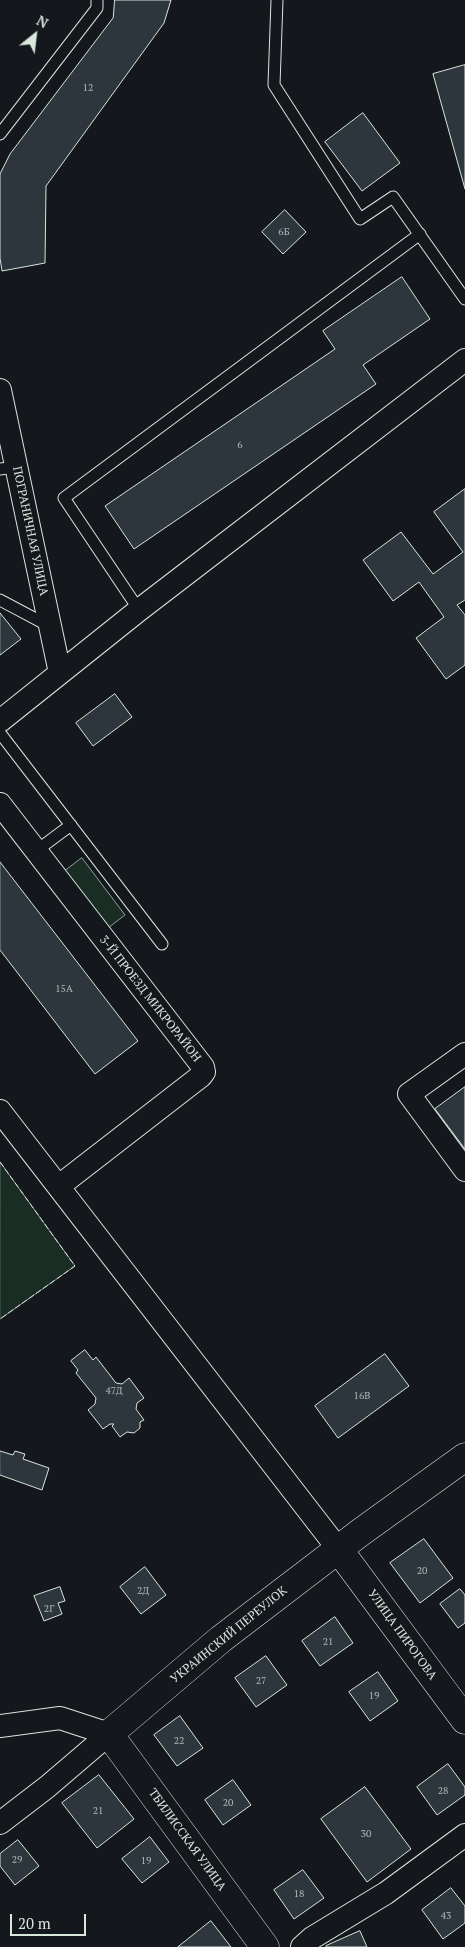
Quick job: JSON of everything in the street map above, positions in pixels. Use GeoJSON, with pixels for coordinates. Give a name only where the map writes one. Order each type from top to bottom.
{"type":"FeatureCollection","features":[{"type":"Feature","properties":{"kind":"main road","name":"УКРАИНСКИЙ ПЕРЕУЛОК"},"geometry":{"type":"LineString","coordinates":[[109,1734],[221,1639],[465,1456]]}},
{"type":"Feature","properties":{"kind":"main road","name":"УЛИЦА ПИРОГОВА"},"geometry":{"type":"LineString","coordinates":[[339,1550],[465,1720]]}},
{"type":"Feature","properties":{"kind":"main road","name":"ТБИЛИССКАЯ УЛИЦА"},"geometry":{"type":"LineString","coordinates":[[109,1734],[265,1947]]}},
{"type":"Feature","properties":{"kind":"street"},"geometry":{"type":"LineString","coordinates":[[0,721],[139,610],[465,360]]}},
{"type":"Feature","properties":{"kind":"street","name":"ПОГРАНИЧНАЯ УЛИЦА"},"geometry":{"type":"LineString","coordinates":[[0,390],[8,468],[51,627],[60,673]]}},
{"type":"Feature","properties":{"kind":"street","name":"3-Й ПРОЕЗД МИКРОРАЙОН"},"geometry":{"type":"LineString","coordinates":[[0,804],[203,1067],[204,1072],[202,1076],[58,1186]]}},
{"type":"Feature","properties":{"kind":"street"},"geometry":{"type":"LineString","coordinates":[[465,1054],[410,1094],[465,1170]]}},
{"type":"Feature","properties":{"kind":"street"},"geometry":{"type":"LineString","coordinates":[[0,1111],[339,1550]]}},
{"type":"Feature","properties":{"kind":"street"},"geometry":{"type":"LineString","coordinates":[[0,1726],[60,1718],[109,1734]]}},
{"type":"Feature","properties":{"kind":"street","name":"УКРАИНСКИЙ ПЕРЕУЛОК"},"geometry":{"type":"LineString","coordinates":[[0,1823],[47,1787],[109,1734]]}},
{"type":"Feature","properties":{"kind":"street"},"geometry":{"type":"LineString","coordinates":[[302,1947],[312,1938],[386,1893],[465,1835]]}},
{"type":"Feature","properties":{"kind":"lane"},"geometry":{"type":"LineString","coordinates":[[0,134],[97,8],[97,0]]}},
{"type":"Feature","properties":{"kind":"lane"},"geometry":{"type":"LineString","coordinates":[[277,0],[274,85],[360,218],[393,196],[465,299]]}},
{"type":"Feature","properties":{"kind":"lane"},"geometry":{"type":"LineString","coordinates":[[139,610],[64,498],[420,234]]}},
{"type":"Feature","properties":{"kind":"lane"},"geometry":{"type":"LineString","coordinates":[[0,600],[51,627]]}},
{"type":"Feature","properties":{"kind":"lane"},"geometry":{"type":"LineString","coordinates":[[0,734],[162,944]]}},
{"type":"Feature","properties":{"kind":"lane"},"geometry":{"type":"LineString","coordinates":[[36,851],[71,825]]}},
{"type":"Feature","properties":{"kind":"green space"},"geometry":{"type":"Polygon","coordinates":[[[82,858],[125,915],[108,928],[65,871],[82,858]]]}},
{"type":"Feature","properties":{"kind":"green space"},"geometry":{"type":"Polygon","coordinates":[[[0,1162],[75,1266],[0,1319],[0,1162]]]}},
{"type":"Feature","properties":{"kind":"building"},"geometry":{"type":"Polygon","coordinates":[[[115,0],[171,0],[164,23],[46,186],[45,263],[2,271],[0,258],[0,174],[10,154],[113,18],[115,0]]]}},
{"type":"Feature","properties":{"kind":"building"},"geometry":{"type":"Polygon","coordinates":[[[465,65],[465,189],[433,74],[465,65]]]}},
{"type":"Feature","properties":{"kind":"building"},"geometry":{"type":"Polygon","coordinates":[[[363,113],[400,163],[362,191],[325,142],[363,113]]]}},
{"type":"Feature","properties":{"kind":"building"},"geometry":{"type":"Polygon","coordinates":[[[285,210],[306,232],[283,254],[262,232],[285,210]]]}},
{"type":"Feature","properties":{"kind":"building"},"geometry":{"type":"Polygon","coordinates":[[[402,277],[430,319],[363,365],[376,384],[134,549],[105,506],[335,349],[323,331],[402,277]]]}},
{"type":"Feature","properties":{"kind":"building"},"geometry":{"type":"Polygon","coordinates":[[[465,489],[465,600],[457,605],[465,615],[465,665],[446,679],[416,638],[444,617],[419,582],[393,601],[363,560],[401,532],[433,574],[463,552],[434,512],[465,489]]]}},
{"type":"Feature","properties":{"kind":"building"},"geometry":{"type":"Polygon","coordinates":[[[0,613],[21,639],[0,655],[0,613]]]}},
{"type":"Feature","properties":{"kind":"building"},"geometry":{"type":"Polygon","coordinates":[[[115,694],[132,717],[93,746],[76,723],[115,694]]]}},
{"type":"Feature","properties":{"kind":"building"},"geometry":{"type":"Polygon","coordinates":[[[0,862],[138,1041],[95,1074],[0,950],[0,862]]]}},
{"type":"Feature","properties":{"kind":"building"},"geometry":{"type":"Polygon","coordinates":[[[465,1087],[465,1149],[435,1109],[465,1087]]]}},
{"type":"Feature","properties":{"kind":"building"},"geometry":{"type":"Polygon","coordinates":[[[85,1350],[93,1360],[96,1357],[116,1383],[122,1384],[129,1378],[144,1398],[137,1403],[136,1409],[144,1420],[140,1422],[140,1428],[134,1433],[127,1432],[120,1437],[112,1426],[114,1424],[110,1424],[103,1429],[88,1410],[95,1404],[96,1398],[76,1373],[78,1370],[71,1361],[85,1350]]]}},
{"type":"Feature","properties":{"kind":"building"},"geometry":{"type":"Polygon","coordinates":[[[385,1354],[409,1386],[338,1438],[315,1406],[385,1354]]]}},
{"type":"Feature","properties":{"kind":"building"},"geometry":{"type":"Polygon","coordinates":[[[0,1451],[13,1455],[15,1451],[25,1454],[23,1459],[49,1468],[42,1490],[0,1475],[0,1451]]]}},
{"type":"Feature","properties":{"kind":"building"},"geometry":{"type":"Polygon","coordinates":[[[424,1539],[453,1578],[420,1603],[390,1563],[424,1539]]]}},
{"type":"Feature","properties":{"kind":"building"},"geometry":{"type":"Polygon","coordinates":[[[145,1567],[166,1595],[141,1614],[120,1587],[145,1567]]]}},
{"type":"Feature","properties":{"kind":"building"},"geometry":{"type":"Polygon","coordinates":[[[60,1587],[65,1601],[58,1603],[62,1614],[44,1621],[34,1596],[60,1587]]]}},
{"type":"Feature","properties":{"kind":"building"},"geometry":{"type":"Polygon","coordinates":[[[460,1589],[465,1595],[465,1623],[458,1628],[440,1604],[460,1589]]]}},
{"type":"Feature","properties":{"kind":"building"},"geometry":{"type":"Polygon","coordinates":[[[335,1617],[353,1643],[320,1666],[302,1641],[335,1617]]]}},
{"type":"Feature","properties":{"kind":"building"},"geometry":{"type":"Polygon","coordinates":[[[266,1656],[287,1685],[256,1707],[235,1678],[266,1656]]]}},
{"type":"Feature","properties":{"kind":"building"},"geometry":{"type":"Polygon","coordinates":[[[378,1672],[398,1701],[370,1721],[349,1692],[378,1672]]]}},
{"type":"Feature","properties":{"kind":"building"},"geometry":{"type":"Polygon","coordinates":[[[180,1716],[203,1748],[177,1766],[154,1735],[180,1716]]]}},
{"type":"Feature","properties":{"kind":"building"},"geometry":{"type":"Polygon","coordinates":[[[448,1764],[465,1787],[465,1795],[437,1815],[417,1787],[448,1764]]]}},
{"type":"Feature","properties":{"kind":"building"},"geometry":{"type":"Polygon","coordinates":[[[99,1775],[134,1819],[97,1848],[62,1803],[99,1775]]]}},
{"type":"Feature","properties":{"kind":"building"},"geometry":{"type":"Polygon","coordinates":[[[233,1780],[251,1805],[223,1825],[205,1800],[233,1780]]]}},
{"type":"Feature","properties":{"kind":"building"},"geometry":{"type":"Polygon","coordinates":[[[365,1787],[411,1849],[367,1882],[321,1819],[365,1787]]]}},
{"type":"Feature","properties":{"kind":"building"},"geometry":{"type":"Polygon","coordinates":[[[150,1837],[169,1862],[142,1883],[122,1859],[150,1837]]]}},
{"type":"Feature","properties":{"kind":"building"},"geometry":{"type":"Polygon","coordinates":[[[18,1840],[39,1866],[15,1885],[0,1866],[0,1854],[18,1840]]]}},
{"type":"Feature","properties":{"kind":"building"},"geometry":{"type":"Polygon","coordinates":[[[303,1870],[324,1898],[294,1919],[274,1890],[303,1870]]]}},
{"type":"Feature","properties":{"kind":"building"},"geometry":{"type":"Polygon","coordinates":[[[451,1888],[465,1906],[465,1923],[443,1939],[422,1910],[451,1888]]]}},
{"type":"Feature","properties":{"kind":"building"},"geometry":{"type":"Polygon","coordinates":[[[211,1921],[231,1947],[178,1947],[211,1921]]]}},
{"type":"Feature","properties":{"kind":"building"},"geometry":{"type":"Polygon","coordinates":[[[360,1931],[367,1947],[326,1947],[326,1946],[360,1931]]]}},
{"type":"Feature","properties":{"kind":"fence"},"geometry":{"type":"LineString","coordinates":[[0,1162],[75,1266],[0,1319]]}}]}
